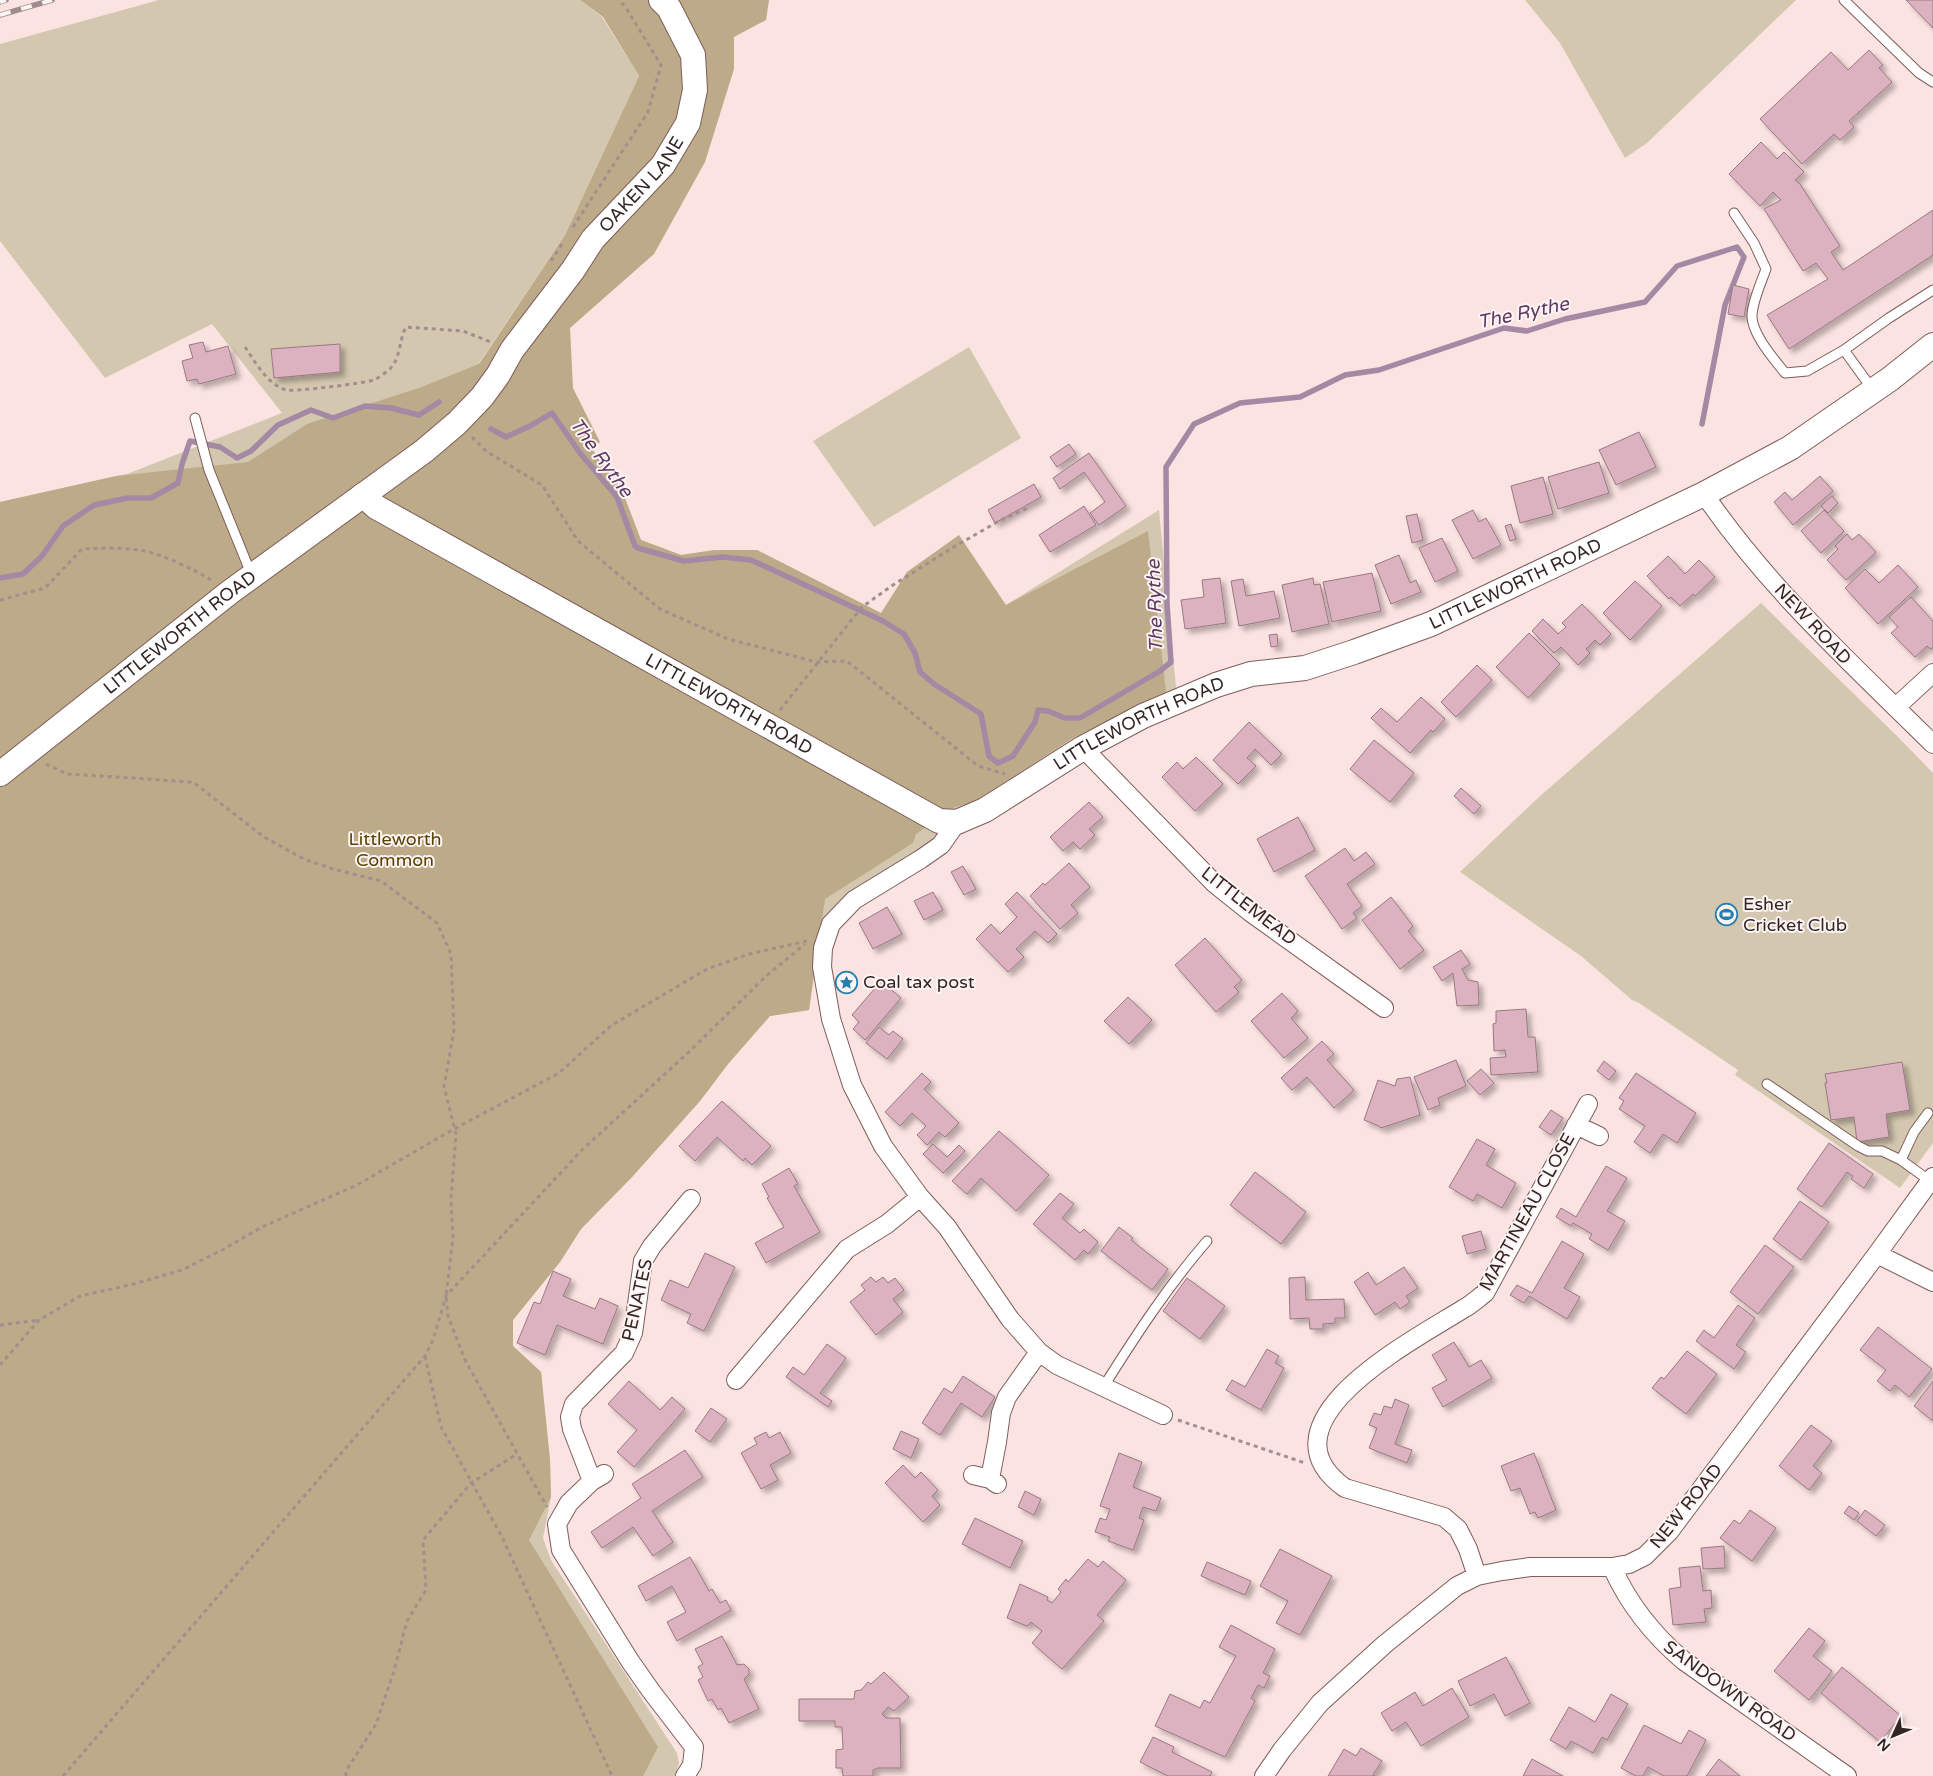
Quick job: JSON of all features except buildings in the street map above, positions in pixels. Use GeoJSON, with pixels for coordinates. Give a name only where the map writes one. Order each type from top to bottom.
{"type":"FeatureCollection","features":[{"type":"Feature","properties":{"kind":"street","name":"OAKEN LANE"},"geometry":{"type":"LineString","coordinates":[[512,350],[573,270],[593,239],[663,165],[688,123],[695,90],[693,55],[669,8],[661,0]]}},
{"type":"Feature","properties":{"kind":"street","name":"LITTLEWORTH ROAD"},"geometry":{"type":"LineString","coordinates":[[363,495],[376,507],[939,821],[957,822],[985,810],[1083,748],[1143,716],[1216,685],[1251,674],[1305,668],[1430,624],[1704,494],[1790,448],[1933,345]]}},
{"type":"Feature","properties":{"kind":"street","name":"LITTLEWORTH ROAD"},"geometry":{"type":"LineString","coordinates":[[0,774],[230,592],[424,451],[457,423],[482,397],[512,350]]}},
{"type":"Feature","properties":{"kind":"street","name":"NEW ROAD"},"geometry":{"type":"LineString","coordinates":[[1704,494],[1766,575],[1933,744]]}},
{"type":"Feature","properties":{"kind":"street"},"geometry":{"type":"LineString","coordinates":[[1896,707],[1933,673]]}},
{"type":"Feature","properties":{"kind":"street","name":"LITTLEMEAD"},"geometry":{"type":"LineString","coordinates":[[1083,748],[1215,884],[1250,912],[1384,1008]]}},
{"type":"Feature","properties":{"kind":"street"},"geometry":{"type":"LineString","coordinates":[[957,822],[941,845],[854,900],[832,924],[823,948],[822,967],[831,1019],[852,1085],[883,1146],[920,1197],[948,1227],[1010,1319],[1039,1352],[1058,1364],[1163,1415]]}},
{"type":"Feature","properties":{"kind":"street","name":"MARTINEAU CLOSE"},"geometry":{"type":"LineString","coordinates":[[1324,1469],[1318,1449],[1319,1434],[1326,1415],[1346,1389],[1389,1356],[1442,1321],[1464,1309],[1485,1293],[1588,1104]]}},
{"type":"Feature","properties":{"kind":"street","name":"MARTINEAU CLOSE"},"geometry":{"type":"LineString","coordinates":[[1576,1126],[1599,1136]]}},
{"type":"Feature","properties":{"kind":"street","name":"NEW ROAD"},"geometry":{"type":"LineString","coordinates":[[1264,1776],[1282,1750],[1320,1703],[1385,1644],[1457,1586],[1477,1576],[1502,1571],[1530,1567],[1612,1567],[1629,1564],[1645,1556],[1669,1532],[1932,1179]]}},
{"type":"Feature","properties":{"kind":"street"},"geometry":{"type":"LineString","coordinates":[[736,1380],[847,1249],[887,1224],[920,1197]]}},
{"type":"Feature","properties":{"kind":"street","name":"PENATES"},"geometry":{"type":"LineString","coordinates":[[557,1524],[569,1503],[598,1478],[572,1429],[570,1417],[574,1404],[624,1353],[633,1333],[643,1261],[652,1246],[691,1199]]}},
{"type":"Feature","properties":{"kind":"street"},"geometry":{"type":"LineString","coordinates":[[1877,1254],[1933,1282]]}},
{"type":"Feature","properties":{"kind":"street"},"geometry":{"type":"LineString","coordinates":[[987,1479],[997,1442],[1000,1412],[1007,1397],[1039,1352]]}},
{"type":"Feature","properties":{"kind":"street"},"geometry":{"type":"LineString","coordinates":[[1324,1469],[1335,1481],[1345,1488],[1444,1517],[1458,1529],[1468,1549],[1477,1576]]}},
{"type":"Feature","properties":{"kind":"street"},"geometry":{"type":"LineString","coordinates":[[557,1524],[561,1550],[640,1676],[694,1747],[692,1765],[685,1776]]}},
{"type":"Feature","properties":{"kind":"street","name":"SANDOWN ROAD"},"geometry":{"type":"LineString","coordinates":[[1612,1567],[1623,1592],[1660,1641],[1684,1661],[1847,1776]]}},
{"type":"Feature","properties":{"kind":"lane"},"geometry":{"type":"LineString","coordinates":[[1844,0],[1919,73],[1933,82]]}},
{"type":"Feature","properties":{"kind":"lane"},"geometry":{"type":"LineString","coordinates":[[1734,213],[1754,243],[1766,269],[1752,315],[1754,326],[1765,347],[1785,373],[1807,371],[1844,350],[1933,290]]}},
{"type":"Feature","properties":{"kind":"lane"},"geometry":{"type":"LineString","coordinates":[[1844,350],[1873,390]]}},
{"type":"Feature","properties":{"kind":"lane"},"geometry":{"type":"LineString","coordinates":[[195,418],[209,470],[252,576]]}},
{"type":"Feature","properties":{"kind":"lane"},"geometry":{"type":"LineString","coordinates":[[1767,1084],[1858,1146],[1868,1151],[1882,1152],[1901,1160],[1932,1179]]}},
{"type":"Feature","properties":{"kind":"lane"},"geometry":{"type":"LineString","coordinates":[[1901,1160],[1914,1132],[1928,1113]]}},
{"type":"Feature","properties":{"kind":"lane"},"geometry":{"type":"LineString","coordinates":[[1104,1386],[1155,1306],[1181,1270],[1207,1241]]}},
{"type":"Feature","properties":{"kind":"path"},"geometry":{"type":"LineString","coordinates":[[548,265],[648,112],[661,65],[624,6],[618,0]]}},
{"type":"Feature","properties":{"kind":"path"},"geometry":{"type":"LineString","coordinates":[[244,347],[267,379],[287,390],[324,388],[374,380],[390,369],[402,346],[401,336],[406,327],[463,331],[512,350]]}},
{"type":"Feature","properties":{"kind":"path"},"geometry":{"type":"LineString","coordinates":[[457,423],[486,451],[542,485],[578,541],[660,609],[728,640],[817,662],[848,661],[978,766],[1003,772],[1020,788]]}},
{"type":"Feature","properties":{"kind":"path"},"geometry":{"type":"LineString","coordinates":[[767,726],[862,607],[952,548],[1030,507]]}},
{"type":"Feature","properties":{"kind":"path"},"geometry":{"type":"LineString","coordinates":[[0,600],[45,588],[82,549],[105,548],[145,551],[195,570],[230,592]]}},
{"type":"Feature","properties":{"kind":"path"},"geometry":{"type":"LineString","coordinates":[[25,755],[67,774],[193,782],[264,837],[304,859],[332,869],[381,881],[437,923],[451,954],[454,1030],[444,1087],[456,1134],[451,1199],[453,1238],[446,1296],[433,1340],[425,1356],[63,1776]]}},
{"type":"Feature","properties":{"kind":"path"},"geometry":{"type":"LineString","coordinates":[[0,1365],[39,1320],[80,1296],[134,1284],[182,1270],[262,1227],[357,1185],[454,1129],[559,1073],[612,1025],[707,969],[750,954],[810,940],[765,977],[691,1050],[582,1150],[446,1296],[448,1316],[465,1360],[557,1524]]}},
{"type":"Feature","properties":{"kind":"path"},"geometry":{"type":"LineString","coordinates":[[0,1325],[39,1320]]}},
{"type":"Feature","properties":{"kind":"path"},"geometry":{"type":"LineString","coordinates":[[425,1356],[441,1427],[501,1535],[612,1776]]}},
{"type":"Feature","properties":{"kind":"path"},"geometry":{"type":"LineString","coordinates":[[1163,1415],[1324,1469]]}},
{"type":"Feature","properties":{"kind":"path"},"geometry":{"type":"LineString","coordinates":[[346,1776],[346,1771],[376,1724],[394,1672],[408,1621],[426,1590],[423,1540],[471,1483],[517,1454]]}},
{"type":"Feature","properties":{"kind":"green space","name":"Littleworth Common"},"geometry":{"type":"Polygon","coordinates":[[[159,0],[580,0],[602,17],[639,76],[565,235],[479,363],[556,401],[621,488],[641,540],[681,555],[715,550],[757,550],[907,627],[922,657],[1159,510],[1177,698],[1083,748],[854,900],[813,973],[809,1010],[770,1016],[728,1064],[700,1101],[632,1177],[581,1229],[560,1262],[513,1320],[513,1346],[541,1372],[550,1460],[551,1497],[543,1538],[551,1560],[677,1753],[679,1763],[675,1776],[0,1776],[0,502],[127,474],[282,413],[212,324],[105,378],[0,241],[0,44],[159,0]]]}},
{"type":"Feature","properties":{"kind":"green space","name":"Littleworth Common"},"geometry":{"type":"Polygon","coordinates":[[[580,0],[769,0],[766,20],[734,37],[734,69],[705,162],[654,254],[570,328],[573,388],[600,442],[592,449],[621,488],[641,540],[681,555],[715,550],[757,550],[881,613],[907,572],[959,535],[1006,605],[1148,531],[1166,692],[1073,738],[974,802],[955,807],[916,834],[913,843],[825,899],[809,1010],[770,1016],[728,1064],[700,1101],[632,1177],[581,1229],[560,1262],[513,1320],[513,1346],[541,1372],[550,1460],[551,1497],[529,1540],[658,1747],[643,1776],[0,1776],[0,502],[116,476],[248,462],[307,424],[419,388],[479,364],[565,235],[639,76],[603,17],[580,0]]]}},
{"type":"Feature","properties":{"kind":"green space"},"geometry":{"type":"Polygon","coordinates":[[[1525,0],[1796,0],[1647,143],[1625,158],[1560,43],[1525,0]]]}},
{"type":"Feature","properties":{"kind":"green space"},"geometry":{"type":"Polygon","coordinates":[[[969,347],[1021,438],[874,527],[813,441],[969,347]]]}},
{"type":"Feature","properties":{"kind":"green space","name":"Esher Cricket Club"},"geometry":{"type":"Polygon","coordinates":[[[1761,603],[1933,773],[1933,1143],[1900,1188],[1735,1075],[1738,1070],[1632,1000],[1581,956],[1460,872],[1539,797],[1761,603]]]}},
{"type":"Feature","properties":{"kind":"waterway","name":"The Rythe"},"geometry":{"type":"LineString","coordinates":[[491,429],[506,437],[552,413],[580,453],[617,497],[635,546],[638,548],[684,561],[722,557],[751,560],[883,621],[904,634],[915,653],[920,672],[934,684],[981,714],[989,756],[998,763],[1013,756],[1035,722],[1038,710],[1048,711],[1065,718],[1080,718],[1160,671],[1171,662],[1167,604],[1166,467],[1194,424],[1240,403],[1300,397],[1345,375],[1379,370],[1504,328],[1527,331],[1565,319],[1645,302],[1677,266],[1737,247],[1744,257],[1725,305],[1702,424]]}},
{"type":"Feature","properties":{"kind":"waterway","name":"The Rythe"},"geometry":{"type":"LineString","coordinates":[[0,578],[23,574],[42,556],[63,526],[94,505],[128,498],[151,498],[178,483],[190,441],[220,447],[237,458],[251,451],[278,425],[311,410],[333,418],[365,406],[391,408],[419,415],[439,402]]}},
{"type":"Feature","properties":{"kind":"railway"},"geometry":{"type":"LineString","coordinates":[[0,2],[6,0]]}},
{"type":"Feature","properties":{"kind":"railway"},"geometry":{"type":"LineString","coordinates":[[0,15],[52,0]]}},
{"type":"Feature","properties":{"kind":"place","name":"Esher Cricket Club"},"geometry":{"type":"Point","coordinates":[1727,914]}},
{"type":"Feature","properties":{"kind":"place","name":"Coal tax post"},"geometry":{"type":"Point","coordinates":[847,982]}}]}
